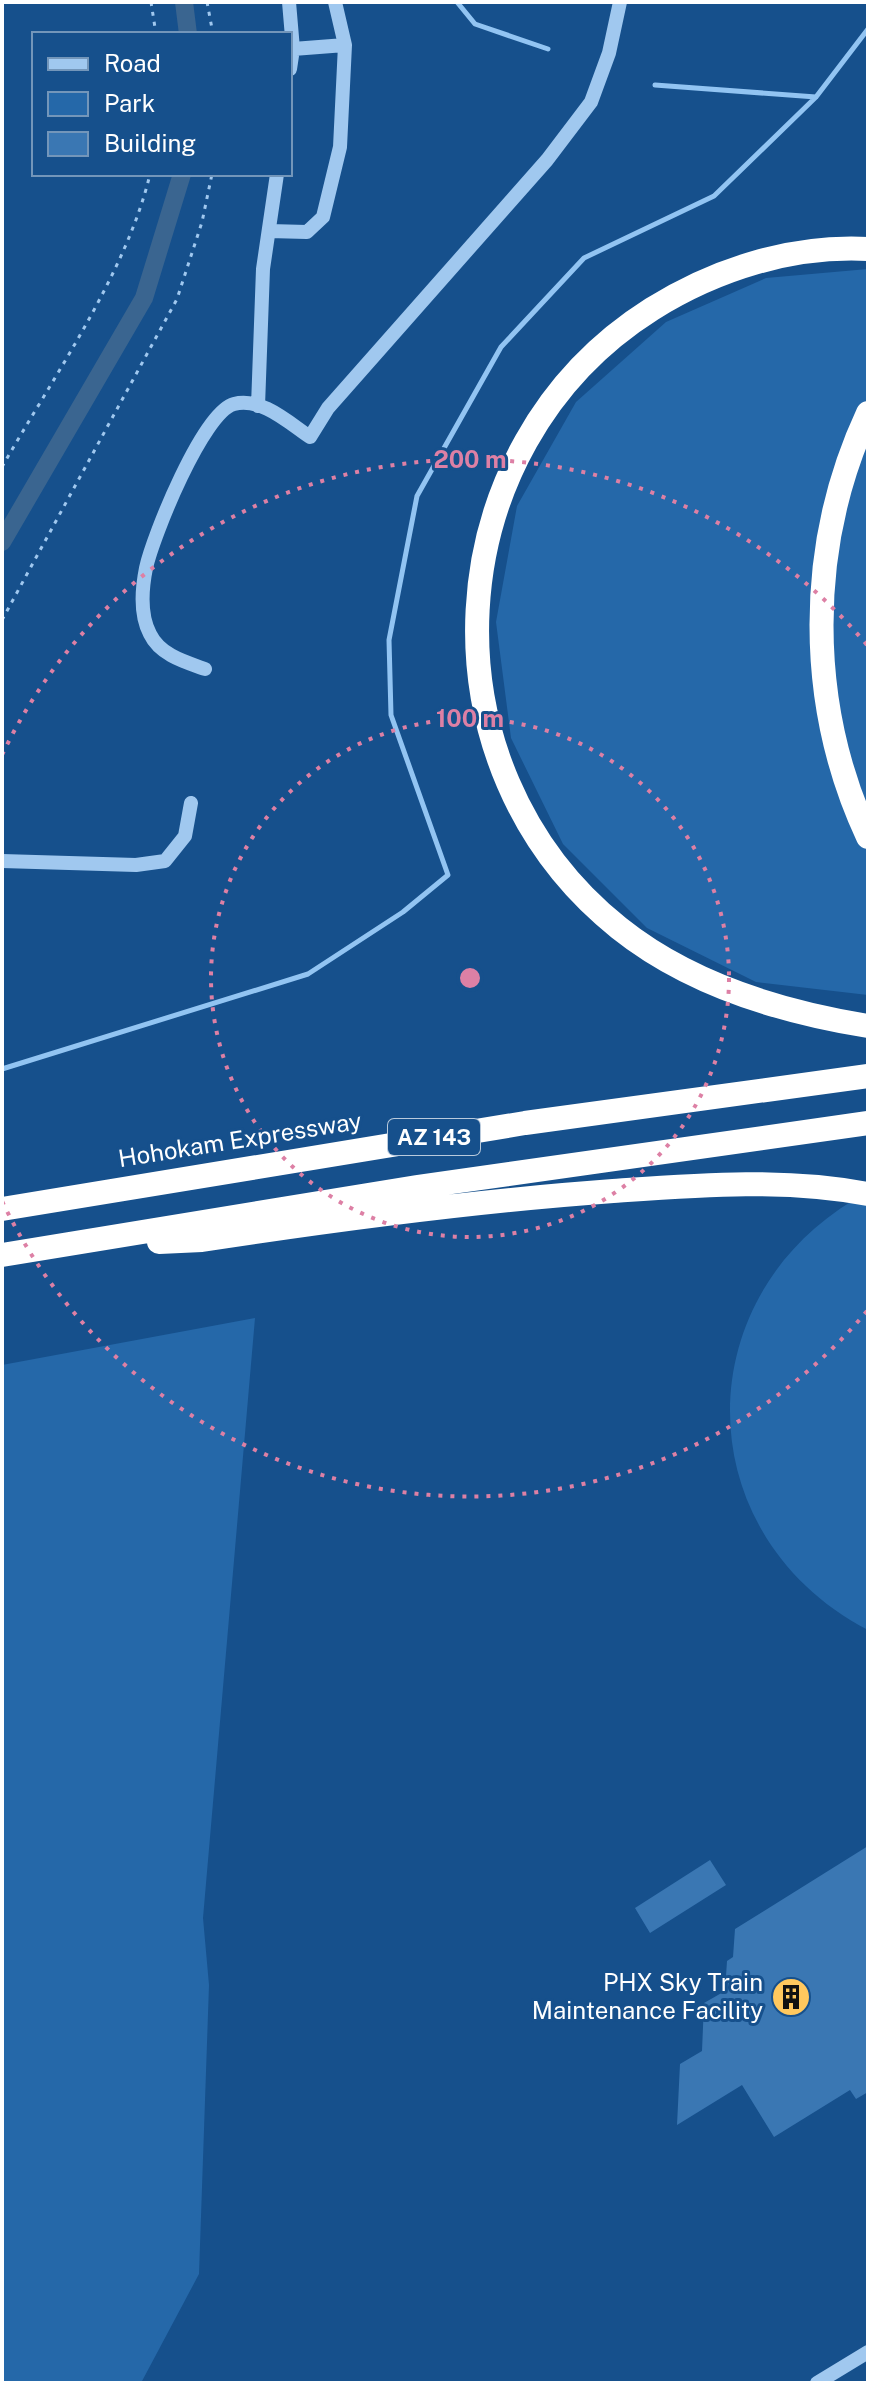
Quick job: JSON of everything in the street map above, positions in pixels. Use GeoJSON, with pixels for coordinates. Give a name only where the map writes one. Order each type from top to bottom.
{"type":"FeatureCollection","features":[{"type":"Feature","properties":{"kind":"highway"},"geometry":{"type":"LineString","coordinates":[[868,249],[806,252],[726,272],[668,299],[599,349],[558,393],[510,473],[483,555],[476,616],[481,690],[498,759],[531,829],[579,891],[619,928],[684,970],[774,1004],[868,1026]]}},
{"type":"Feature","properties":{"kind":"highway"},"geometry":{"type":"LineString","coordinates":[[868,413],[847,466],[832,518],[824,570],[821,626],[825,689],[833,736],[868,837]]}},
{"type":"Feature","properties":{"kind":"highway","name":"Hohokam Expressway"},"geometry":{"type":"LineString","coordinates":[[2,1209],[525,1123],[868,1076]]}},
{"type":"Feature","properties":{"kind":"highway","name":"AZ 143"},"geometry":{"type":"LineString","coordinates":[[2,1255],[433,1184],[868,1123]]}},
{"type":"Feature","properties":{"kind":"highway"},"geometry":{"type":"LineString","coordinates":[[52,1247],[202,1240],[421,1209],[664,1188],[781,1185],[868,1194]]}},
{"type":"Feature","properties":{"kind":"street"},"geometry":{"type":"LineString","coordinates":[[289,2],[292,32]]}},
{"type":"Feature","properties":{"kind":"street"},"geometry":{"type":"LineString","coordinates":[[269,231],[307,232],[323,217],[340,147],[345,45],[335,2]]}},
{"type":"Feature","properties":{"kind":"street"},"geometry":{"type":"LineString","coordinates":[[205,669],[172,657],[151,638],[143,609],[146,567],[187,464],[209,424],[220,411],[233,405],[258,406],[310,437],[328,408],[547,160],[591,102],[609,53],[620,2]]}},
{"type":"Feature","properties":{"kind":"street"},"geometry":{"type":"LineString","coordinates":[[292,37],[292,56]]}},
{"type":"Feature","properties":{"kind":"street"},"geometry":{"type":"LineString","coordinates":[[293,49],[345,45]]}},
{"type":"Feature","properties":{"kind":"street"},"geometry":{"type":"LineString","coordinates":[[258,406],[263,269],[277,176]]}},
{"type":"Feature","properties":{"kind":"street"},"geometry":{"type":"LineString","coordinates":[[2,861],[121,865],[165,861],[185,836],[191,803]]}},
{"type":"Feature","properties":{"kind":"street"},"geometry":{"type":"LineString","coordinates":[[817,2383],[868,2352]]}},
{"type":"Feature","properties":{"kind":"path"},"geometry":{"type":"LineString","coordinates":[[151,2],[156,32]]}},
{"type":"Feature","properties":{"kind":"path"},"geometry":{"type":"LineString","coordinates":[[207,2],[213,32]]}},
{"type":"Feature","properties":{"kind":"path"},"geometry":{"type":"LineString","coordinates":[[2,467],[119,260],[149,176]]}},
{"type":"Feature","properties":{"kind":"path"},"geometry":{"type":"LineString","coordinates":[[2,620],[177,299],[202,222],[212,176]]}},
{"type":"Feature","properties":{"kind":"green space"},"geometry":{"type":"Polygon","coordinates":[[[868,269],[868,995],[756,982],[647,928],[563,844],[511,738],[496,622],[517,506],[576,402],[666,322],[766,278],[868,269]]]}},
{"type":"Feature","properties":{"kind":"green space"},"geometry":{"type":"Polygon","coordinates":[[[868,1192],[868,1630],[808,1588],[764,1535],[739,1475],[730,1411],[739,1348],[764,1288],[808,1235],[868,1192]]]}},
{"type":"Feature","properties":{"kind":"green space"},"geometry":{"type":"Polygon","coordinates":[[[255,1318],[203,1918],[209,1985],[199,2274],[141,2383],[2,2383],[2,1365],[255,1318]]]}},
{"type":"Feature","properties":{"kind":"building","name":"PHX Sky Train Maintenance Facility"},"geometry":{"type":"Polygon","coordinates":[[[868,1846],[868,2092],[856,2099],[850,2090],[774,2137],[742,2085],[677,2125],[680,2064],[702,2051],[704,2003],[725,1991],[727,1961],[733,1957],[735,1929],[868,1846]]]}},
{"type":"Feature","properties":{"kind":"building"},"geometry":{"type":"Polygon","coordinates":[[[710,1860],[726,1885],[650,1933],[635,1908],[710,1860]]]}},
{"type":"Feature","properties":{"kind":"waterway"},"geometry":{"type":"LineString","coordinates":[[184,2],[188,32]]}},
{"type":"Feature","properties":{"kind":"waterway"},"geometry":{"type":"LineString","coordinates":[[457,2],[475,24],[548,49]]}},
{"type":"Feature","properties":{"kind":"waterway"},"geometry":{"type":"LineString","coordinates":[[2,1069],[308,974],[403,912],[448,875],[391,715],[389,640],[417,496],[501,347],[584,258],[714,196],[816,97],[868,29]]}},
{"type":"Feature","properties":{"kind":"waterway"},"geometry":{"type":"LineString","coordinates":[[655,85],[816,97]]}},
{"type":"Feature","properties":{"kind":"waterway"},"geometry":{"type":"LineString","coordinates":[[2,542],[144,298],[181,176]]}},
{"type":"Feature","properties":{"kind":"place","name":"PHX Sky Train Maintenance Facility"},"geometry":{"type":"Point","coordinates":[791,1997]}}]}
